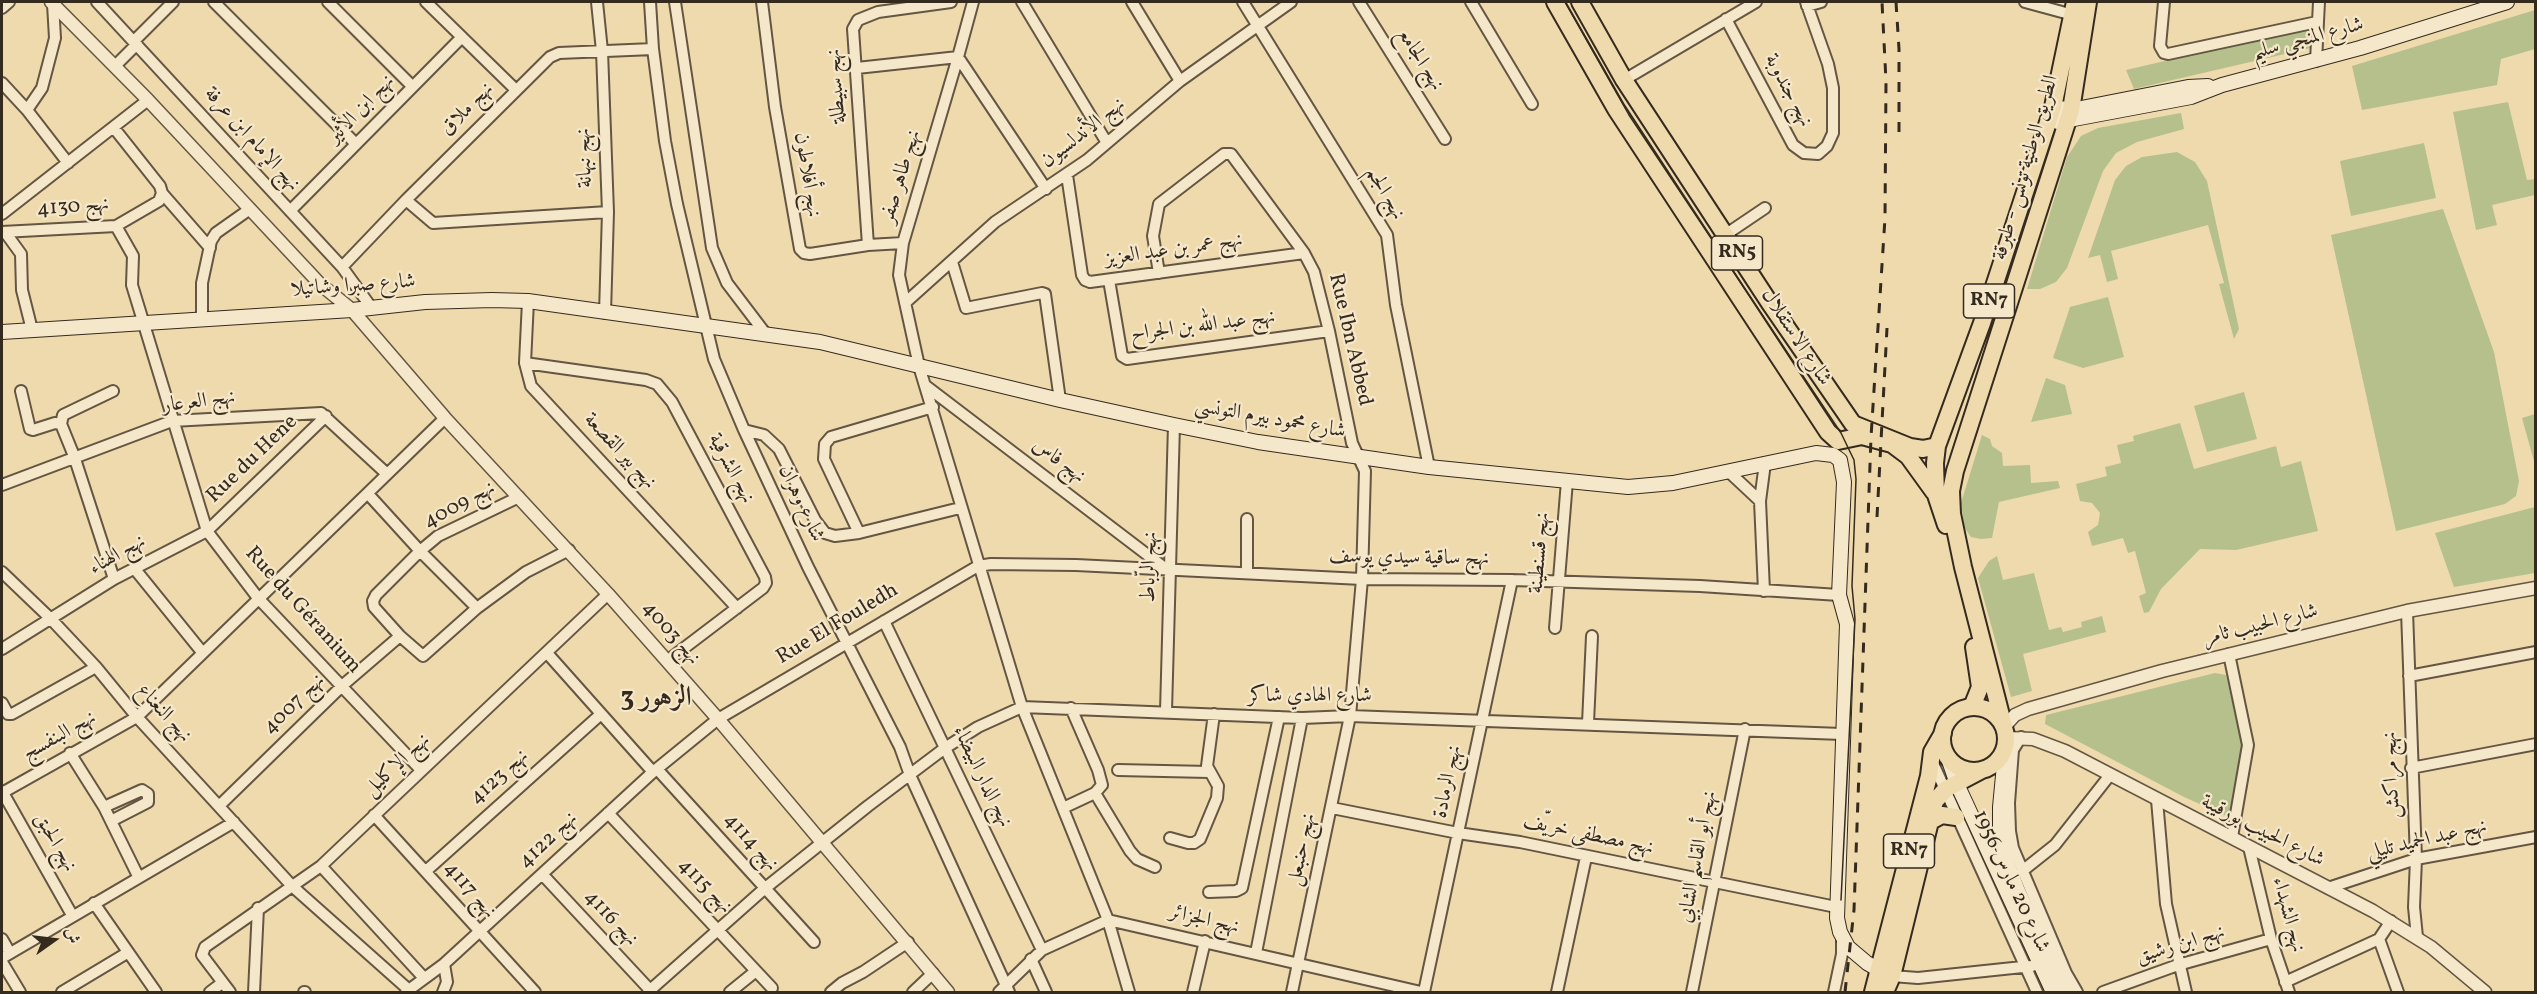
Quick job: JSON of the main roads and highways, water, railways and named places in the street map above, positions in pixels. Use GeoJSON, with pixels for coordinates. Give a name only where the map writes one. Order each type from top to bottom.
{"type":"FeatureCollection","features":[{"type":"Feature","properties":{"kind":"main road","name":"شارع الاستقلال"},"geometry":{"type":"LineString","coordinates":[[1555,2],[1616,108],[1828,432],[1838,441],[1862,436],[1892,444],[1908,456],[1936,495]]}},
{"type":"Feature","properties":{"kind":"main road","name":"شارع الاستقلال"},"geometry":{"type":"LineString","coordinates":[[1580,2],[1624,80],[1725,235],[1853,424],[1910,447],[1923,449],[1937,446]]}},
{"type":"Feature","properties":{"kind":"main road","name":"الطريق الوطنية تونس - طبرقة"},"geometry":{"type":"LineString","coordinates":[[2010,737],[1963,567],[1952,514],[1954,476],[2069,116],[2088,2]]}},
{"type":"Feature","properties":{"kind":"main road","name":"شارع المنجي سليم"},"geometry":{"type":"LineString","coordinates":[[2051,114],[2069,116],[2191,97],[2222,85],[2316,61],[2507,2]]}},
{"type":"Feature","properties":{"kind":"main road","name":"الطريق الوطنية تونس - طبرقة"},"geometry":{"type":"LineString","coordinates":[[1972,707],[1980,687],[1973,642],[1949,535],[1936,495],[1937,446],[1982,323],[2051,114],[2074,8]]}},
{"type":"Feature","properties":{"kind":"main road"},"geometry":{"type":"LineString","coordinates":[[2010,236],[2029,243]]}},
{"type":"Feature","properties":{"kind":"main road","name":"شارع صبرا وشاتيلا"},"geometry":{"type":"LineString","coordinates":[[2,332],[93,327],[142,321],[352,310],[455,301],[528,301],[706,327]]}},
{"type":"Feature","properties":{"kind":"main road"},"geometry":{"type":"LineString","coordinates":[[1982,323],[2002,330]]}},
{"type":"Feature","properties":{"kind":"main road","name":"شارع محمود بيرم التونسي"},"geometry":{"type":"LineString","coordinates":[[706,327],[820,342],[1060,400],[1258,442],[1429,467],[1628,487],[1650,486],[1729,472],[1816,453],[1833,455],[1840,460],[1844,487],[1839,595],[1847,624],[1836,907],[1842,938],[1850,950],[1886,974]]}},
{"type":"Feature","properties":{"kind":"main road"},"geometry":{"type":"LineString","coordinates":[[1953,406],[1974,413]]}},
{"type":"Feature","properties":{"kind":"main road"},"geometry":{"type":"LineString","coordinates":[[1951,787],[1995,763],[2010,737],[1992,712],[1972,707]]}},
{"type":"Feature","properties":{"kind":"main road","name":"RN7"},"geometry":{"type":"LineString","coordinates":[[1885,993],[1886,974],[1929,776],[1931,755],[1947,723],[1956,713],[1972,707]]}},
{"type":"Feature","properties":{"kind":"main road"},"geometry":{"type":"LineString","coordinates":[[1943,733],[1944,748],[1948,758],[1964,769],[1982,770]]}},
{"type":"Feature","properties":{"kind":"main road","name":"شارع 20 مارس 1956"},"geometry":{"type":"LineString","coordinates":[[2010,737],[2000,807],[2003,849],[2038,961],[2065,993]]}},
{"type":"Feature","properties":{"kind":"main road","name":"شارع 20 مارس 1956"},"geometry":{"type":"LineString","coordinates":[[1948,758],[1951,787],[2053,993]]}},
{"type":"Feature","properties":{"kind":"main road","name":"RN7"},"geometry":{"type":"LineString","coordinates":[[1873,993],[1886,974],[1935,801],[1951,787]]}},
{"type":"Feature","properties":{"kind":"main road"},"geometry":{"type":"LineString","coordinates":[[1929,822],[1936,816],[1956,816]]}},
{"type":"Feature","properties":{"kind":"tram line"},"geometry":{"type":"LineString","coordinates":[[1565,2],[1629,115],[1841,433],[1854,460],[1856,479],[1852,586],[1855,619],[1841,900]]}},
{"type":"Feature","properties":{"kind":"railway"},"geometry":{"type":"LineString","coordinates":[[1845,992],[1854,910],[1871,437],[1885,218],[1886,81],[1882,2]]}},
{"type":"Feature","properties":{"kind":"railway"},"geometry":{"type":"LineString","coordinates":[[1896,2],[1899,49],[1899,137]]}},
{"type":"Feature","properties":{"kind":"railway"},"geometry":{"type":"LineString","coordinates":[[1877,517],[1887,328]]}},
{"type":"Feature","properties":{"kind":"district","name":"الزهور 3"},"geometry":{"type":"Point","coordinates":[656,700]}}]}
